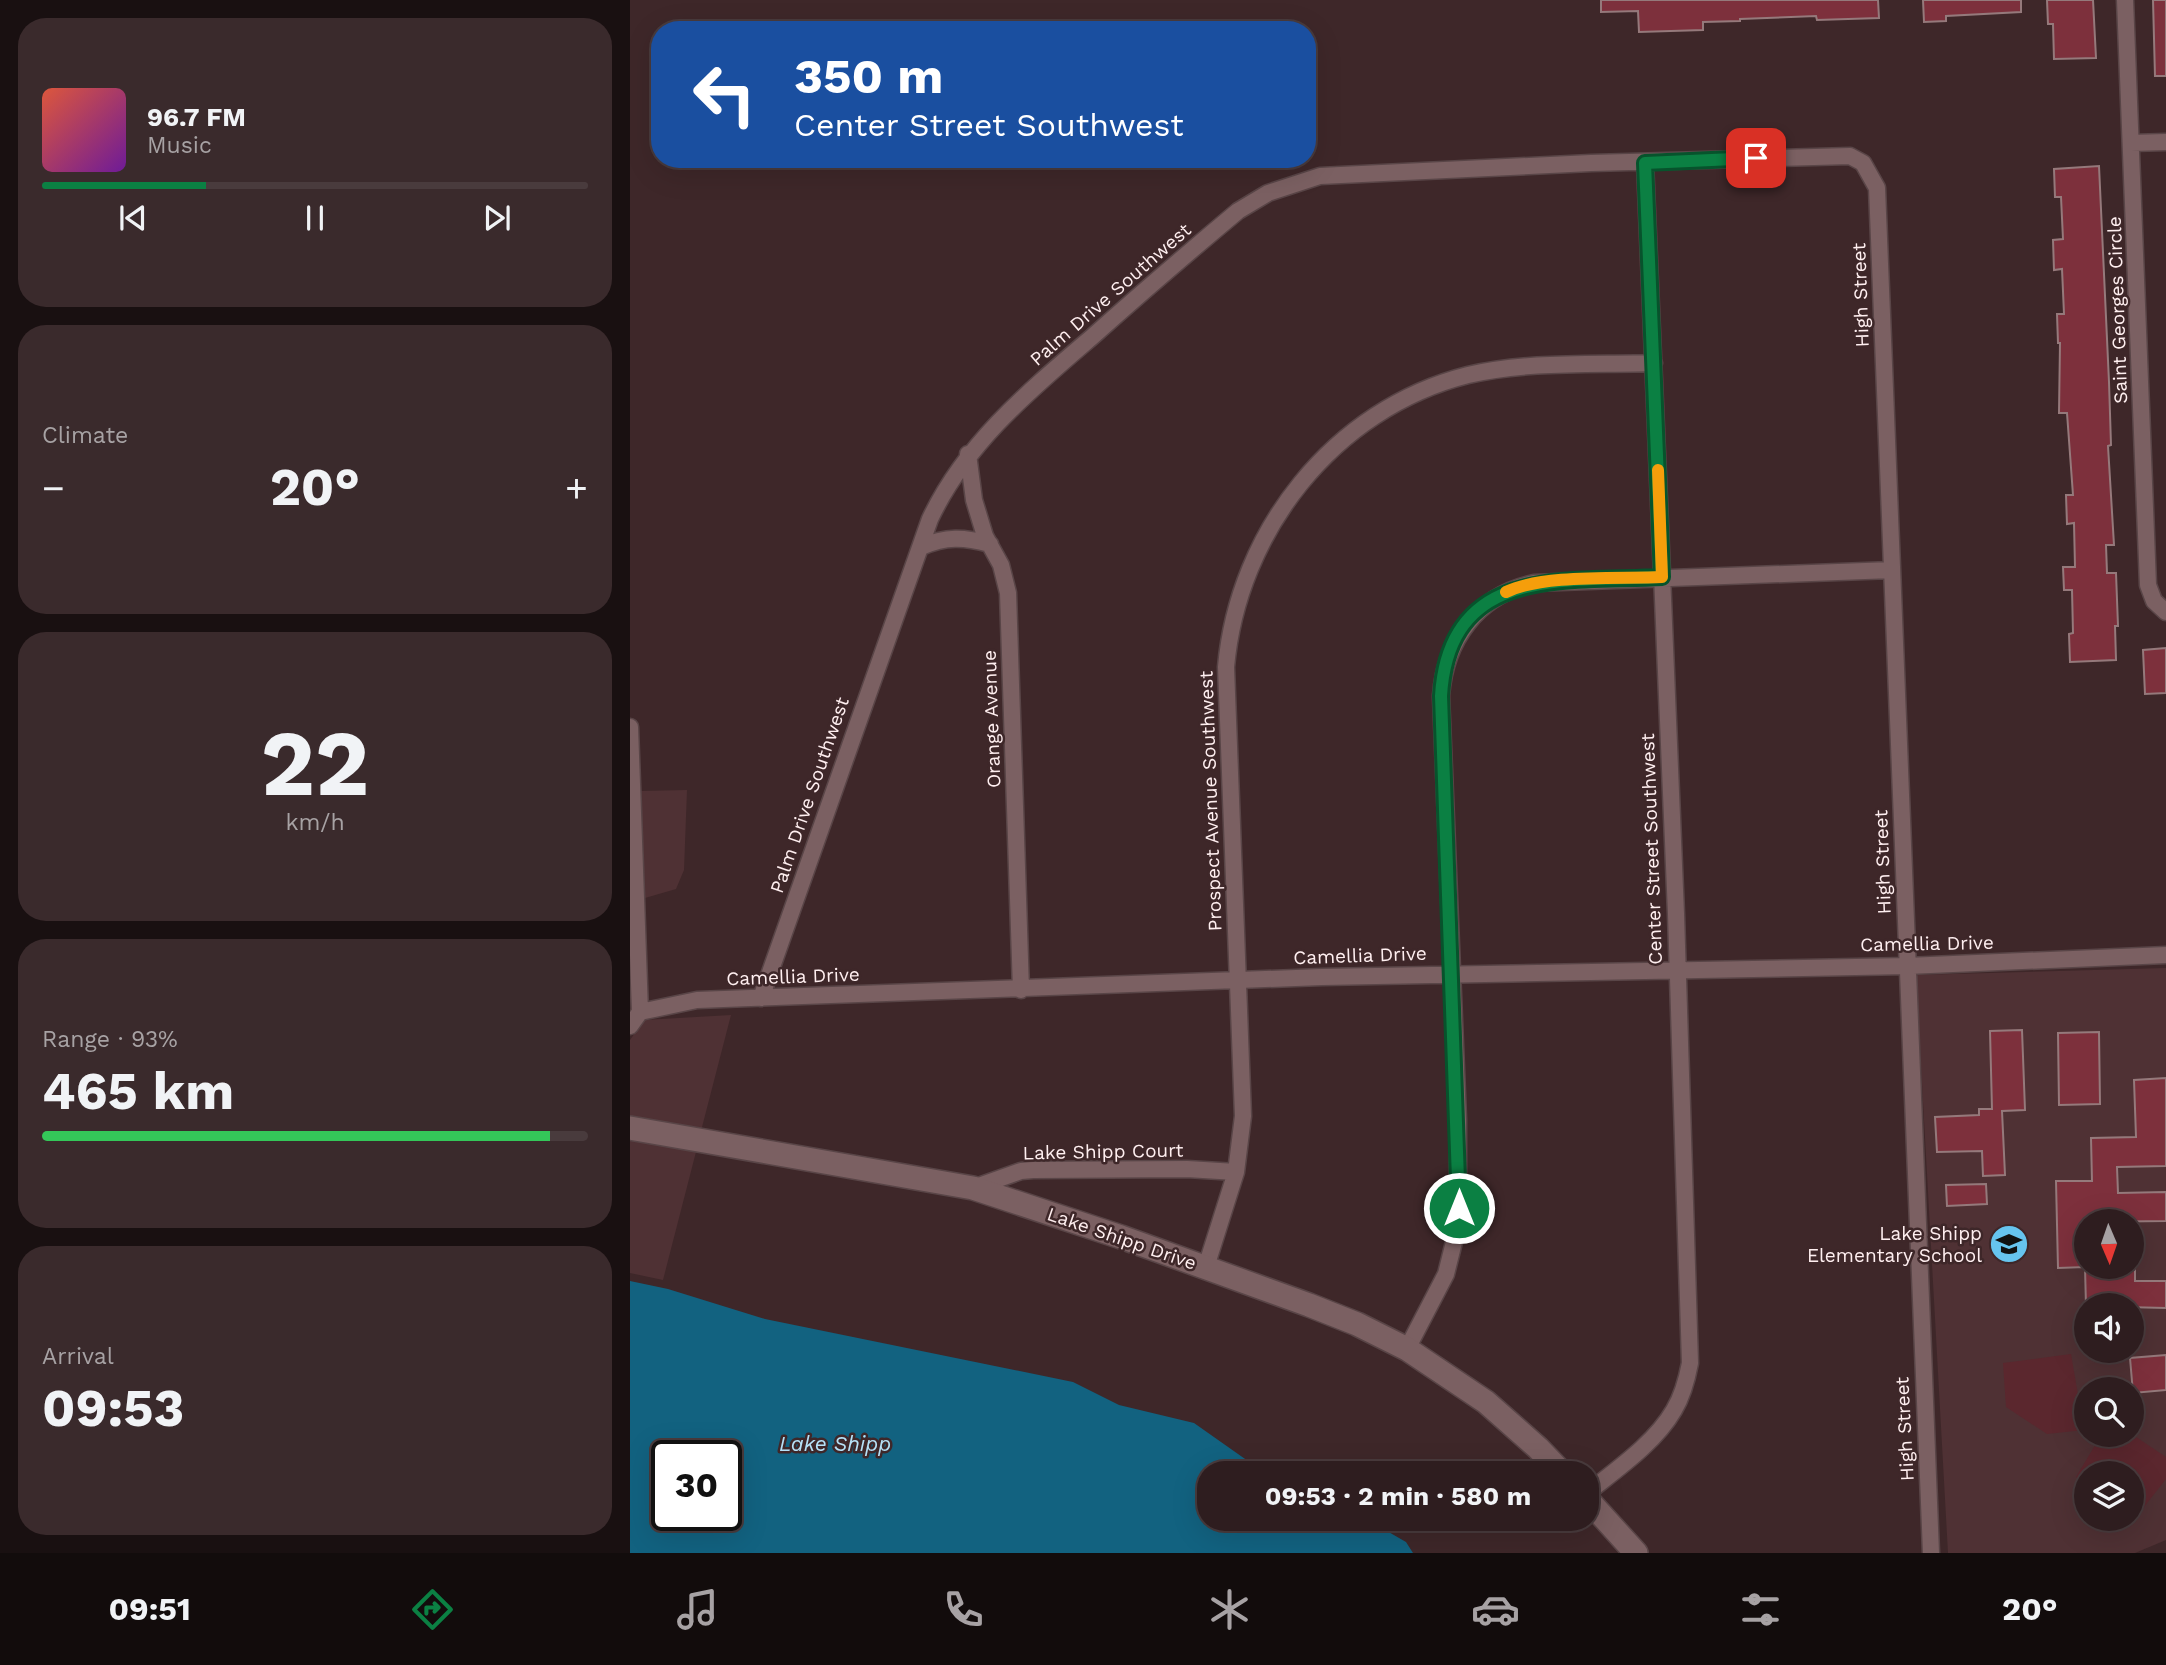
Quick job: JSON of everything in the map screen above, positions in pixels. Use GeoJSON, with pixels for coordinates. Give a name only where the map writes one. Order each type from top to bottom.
{"type":"FeatureCollection","features":[{"type":"Feature","properties":{"kind":"street","name":"Saint Georges Circle"},"geometry":{"type":"LineString","coordinates":[[2125,0],[2148,585],[2154,601],[2166,612]]}},
{"type":"Feature","properties":{"kind":"street"},"geometry":{"type":"LineString","coordinates":[[2132,143],[2166,142]]}},
{"type":"Feature","properties":{"kind":"street","name":"Palm Drive Southwest"},"geometry":{"type":"LineString","coordinates":[[761,998],[941,495],[968,454],[1017,403],[1238,211],[1268,193],[1320,176],[1839,155],[1850,156],[1863,163],[1869,171]]}},
{"type":"Feature","properties":{"kind":"street","name":"Center Street Southwest"},"geometry":{"type":"LineString","coordinates":[[1599,1483],[1622,1465],[1665,1422],[1681,1396],[1690,1363],[1645,163]]}},
{"type":"Feature","properties":{"kind":"street","name":"High Street"},"geometry":{"type":"LineString","coordinates":[[1869,171],[1877,188],[1931,1553]]}},
{"type":"Feature","properties":{"kind":"street","name":"Prospect Avenue Southwest"},"geometry":{"type":"LineString","coordinates":[[1206,1267],[1236,1172],[1243,1116],[1226,667],[1240,595],[1252,561],[1272,523],[1301,482],[1344,438],[1363,424],[1421,392],[1468,375],[1515,368],[1654,363]]}},
{"type":"Feature","properties":{"kind":"street","name":"Orange Avenue"},"geometry":{"type":"LineString","coordinates":[[968,454],[974,500],[990,544],[1001,565],[1008,593],[1021,990]]}},
{"type":"Feature","properties":{"kind":"street"},"geometry":{"type":"LineString","coordinates":[[921,547],[941,538],[955,537],[990,544]]}},
{"type":"Feature","properties":{"kind":"street"},"geometry":{"type":"LineString","coordinates":[[1408,1349],[1446,1274],[1458,1226],[1458,1120],[1450,974],[1441,696],[1447,659],[1457,637],[1493,599],[1522,586],[1546,582],[1892,570]]}},
{"type":"Feature","properties":{"kind":"street"},"geometry":{"type":"LineString","coordinates":[[630,727],[640,1012],[630,1026]]}},
{"type":"Feature","properties":{"kind":"street","name":"Camellia Drive"},"geometry":{"type":"LineString","coordinates":[[640,1012],[697,1000],[1450,974],[1907,966],[2166,955]]}},
{"type":"Feature","properties":{"kind":"street","name":"Lake Shipp Drive"},"geometry":{"type":"LineString","coordinates":[[630,1128],[973,1188],[1206,1267],[1357,1324],[1408,1349],[1486,1402],[1550,1461]]}},
{"type":"Feature","properties":{"kind":"street","name":"Lake Shipp Court"},"geometry":{"type":"LineString","coordinates":[[973,1188],[1021,1171],[1033,1170],[1173,1169],[1236,1172]]}},
{"type":"Feature","properties":{"kind":"street"},"geometry":{"type":"LineString","coordinates":[[1599,1512],[1636,1553]]}},
{"type":"Feature","properties":{"kind":"shaded area"},"geometry":{"type":"Polygon","coordinates":[[[687,790],[684,870],[676,889],[645,898],[641,791],[687,790]]]}},
{"type":"Feature","properties":{"kind":"shaded area","name":"Lake Shipp Elementary School"},"geometry":{"type":"Polygon","coordinates":[[[2166,968],[2166,1540],[2135,1553],[1948,1553],[1916,975],[2166,968]]]}},
{"type":"Feature","properties":{"kind":"shaded area"},"geometry":{"type":"Polygon","coordinates":[[[731,1015],[701,1131],[630,1119],[630,1040],[644,1020],[731,1015]]]}},
{"type":"Feature","properties":{"kind":"shaded area"},"geometry":{"type":"Polygon","coordinates":[[[630,1137],[697,1148],[663,1280],[630,1273],[630,1137]]]}},
{"type":"Feature","properties":{"kind":"shaded area"},"geometry":{"type":"Polygon","coordinates":[[[2071,1354],[2075,1377],[2074,1431],[2047,1434],[2006,1407],[2003,1363],[2071,1354]]]}},
{"type":"Feature","properties":{"kind":"shaded area"},"geometry":{"type":"Polygon","coordinates":[[[2144,1442],[2166,1457],[2166,1479],[2144,1507],[2144,1461],[2086,1461],[2094,1447],[2144,1447],[2144,1442]]]}},
{"type":"Feature","properties":{"kind":"water","name":"Lake Shipp"},"geometry":{"type":"Polygon","coordinates":[[[630,1281],[668,1289],[765,1319],[1073,1382],[1119,1405],[1194,1423],[1248,1461],[1197,1461],[1197,1531],[1387,1531],[1406,1542],[1413,1553],[630,1553],[630,1281]]]}},
{"type":"Feature","properties":{"kind":"building"},"geometry":{"type":"Polygon","coordinates":[[[1601,0],[1878,0],[1879,18],[1817,20],[1816,16],[1740,19],[1703,22],[1703,30],[1639,32],[1638,11],[1601,12],[1601,0]]]}},
{"type":"Feature","properties":{"kind":"building"},"geometry":{"type":"Polygon","coordinates":[[[1923,0],[2021,0],[2021,12],[1946,16],[1946,21],[1924,22],[1923,0]]]}},
{"type":"Feature","properties":{"kind":"building"},"geometry":{"type":"Polygon","coordinates":[[[2047,0],[2093,0],[2096,58],[2054,59],[2053,24],[2048,24],[2047,0]]]}},
{"type":"Feature","properties":{"kind":"building"},"geometry":{"type":"Polygon","coordinates":[[[2153,0],[2166,0],[2166,76],[2155,76],[2153,0]]]}},
{"type":"Feature","properties":{"kind":"building"},"geometry":{"type":"Polygon","coordinates":[[[2099,166],[2114,545],[2106,545],[2107,573],[2116,573],[2118,626],[2115,626],[2116,660],[2070,662],[2069,634],[2073,633],[2072,590],[2064,590],[2063,567],[2075,567],[2074,523],[2067,524],[2066,495],[2073,495],[2067,413],[2059,413],[2060,343],[2057,314],[2064,314],[2062,269],[2054,270],[2053,240],[2063,239],[2061,197],[2055,197],[2054,169],[2099,166]]]}},
{"type":"Feature","properties":{"kind":"building"},"geometry":{"type":"Polygon","coordinates":[[[2166,648],[2166,693],[2145,694],[2143,650],[2166,648]]]}},
{"type":"Feature","properties":{"kind":"building"},"geometry":{"type":"Polygon","coordinates":[[[2022,1030],[2025,1110],[2002,1111],[2005,1175],[1983,1176],[1982,1151],[1937,1152],[1935,1117],[1979,1115],[1979,1109],[1992,1109],[1990,1031],[2022,1030]]]}},
{"type":"Feature","properties":{"kind":"building"},"geometry":{"type":"Polygon","coordinates":[[[2099,1032],[2100,1104],[2059,1105],[2058,1033],[2099,1032]]]}},
{"type":"Feature","properties":{"kind":"building"},"geometry":{"type":"Polygon","coordinates":[[[2166,1078],[2166,1166],[2117,1167],[2118,1193],[2166,1192],[2166,1221],[2144,1221],[2144,1209],[2074,1209],[2074,1267],[2058,1268],[2056,1181],[2092,1181],[2091,1138],[2136,1137],[2134,1080],[2166,1078]]]}},
{"type":"Feature","properties":{"kind":"building"},"geometry":{"type":"Polygon","coordinates":[[[1986,1184],[1987,1204],[1947,1206],[1946,1185],[1986,1184]]]}},
{"type":"Feature","properties":{"kind":"building"},"geometry":{"type":"Polygon","coordinates":[[[2085,1279],[2166,1281],[2166,1308],[2144,1307],[2144,1293],[2086,1293],[2085,1279]]]}},
{"type":"Feature","properties":{"kind":"building"},"geometry":{"type":"Polygon","coordinates":[[[2166,1355],[2166,1390],[2144,1392],[2144,1377],[2132,1377],[2130,1363],[2144,1363],[2144,1357],[2166,1355]]]}},
{"type":"Feature","properties":{"kind":"slow traffic"},"geometry":{"type":"LineString","coordinates":[[1506,592],[1534,583],[1662,577],[1658,470]]}},
{"type":"Feature","properties":{"kind":"place","name":"Lake Shipp Elementary School"},"geometry":{"type":"Point","coordinates":[2009,1244]}},
{"type":"Feature","properties":{"kind":"route"},"geometry":{"type":"LineString","coordinates":[[1459,1208],[1441,696],[1447,659],[1453,643],[1466,624],[1493,599],[1510,590],[1534,583],[1662,577],[1645,163],[1756,158]]}}]}
